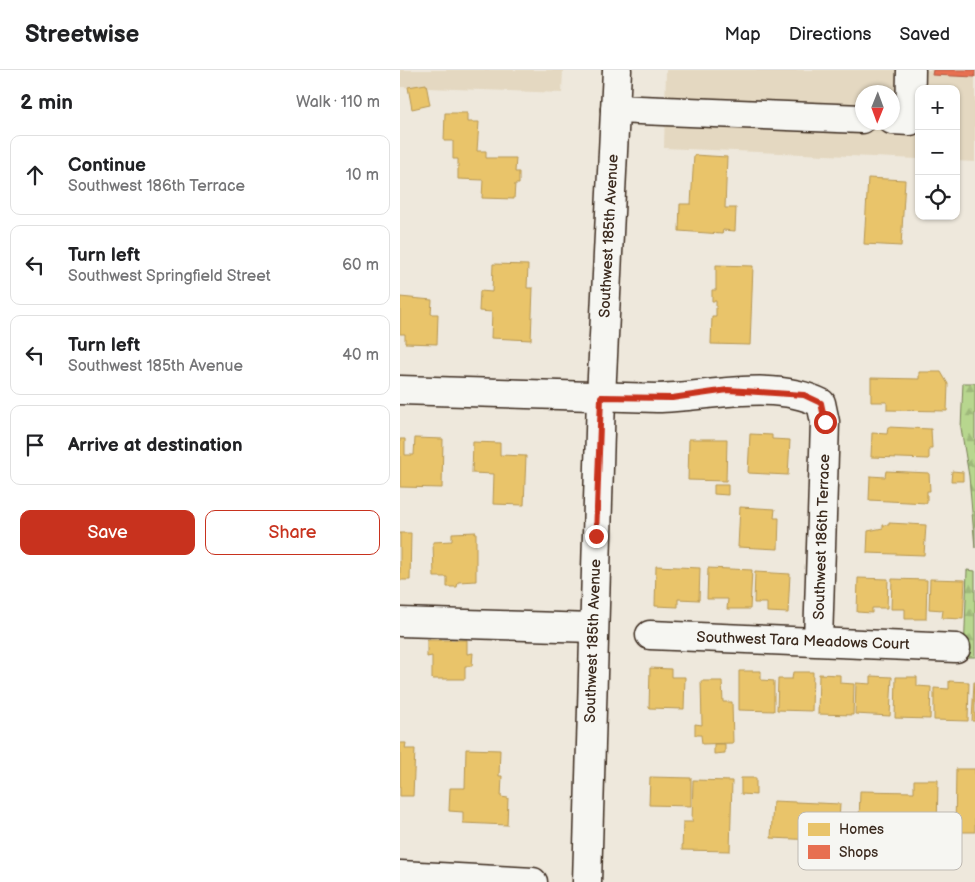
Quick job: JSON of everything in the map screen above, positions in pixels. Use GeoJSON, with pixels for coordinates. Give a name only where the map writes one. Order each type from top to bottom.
{"type":"FeatureCollection","features":[{"type":"Feature","properties":{"kind":"street","name":"Southwest 185th Avenue"},"geometry":{"type":"LineString","coordinates":[[587,882],[601,397],[617,70]]}},
{"type":"Feature","properties":{"kind":"street"},"geometry":{"type":"LineString","coordinates":[[900,120],[910,121],[911,70]]}},
{"type":"Feature","properties":{"kind":"street"},"geometry":{"type":"LineString","coordinates":[[615,109],[855,119]]}},
{"type":"Feature","properties":{"kind":"street"},"geometry":{"type":"LineString","coordinates":[[400,390],[601,397]]}},
{"type":"Feature","properties":{"kind":"street","name":"Southwest 186th Terrace"},"geometry":{"type":"LineString","coordinates":[[601,397],[672,398],[728,390],[804,395],[821,403],[825,422],[818,641]]}},
{"type":"Feature","properties":{"kind":"street"},"geometry":{"type":"LineString","coordinates":[[400,622],[593,628]]}},
{"type":"Feature","properties":{"kind":"street","name":"Southwest Tara Meadows Court"},"geometry":{"type":"LineString","coordinates":[[650,635],[956,648]]}},
{"type":"Feature","properties":{"kind":"street"},"geometry":{"type":"LineString","coordinates":[[400,875],[533,882]]}},
{"type":"Feature","properties":{"kind":"shaded area"},"geometry":{"type":"Polygon","coordinates":[[[400,70],[563,70],[562,93],[400,87],[400,70]]]}},
{"type":"Feature","properties":{"kind":"shaded area"},"geometry":{"type":"Polygon","coordinates":[[[666,70],[975,70],[975,162],[960,161],[960,85],[915,85],[915,159],[664,148],[666,70]]]}},
{"type":"Feature","properties":{"kind":"green space"},"geometry":{"type":"Polygon","coordinates":[[[963,383],[975,383],[975,548],[969,476],[961,428],[963,383]]]}},
{"type":"Feature","properties":{"kind":"green space"},"geometry":{"type":"Polygon","coordinates":[[[967,570],[975,571],[975,657],[964,657],[967,570]]]}},
{"type":"Feature","properties":{"kind":"building: Homes"},"geometry":{"type":"Polygon","coordinates":[[[426,84],[430,105],[412,109],[408,87],[426,84]]]}},
{"type":"Feature","properties":{"kind":"building: Homes"},"geometry":{"type":"Polygon","coordinates":[[[445,113],[467,113],[467,122],[479,122],[477,151],[486,151],[486,158],[516,158],[515,172],[519,172],[519,184],[515,184],[514,199],[482,198],[483,180],[458,179],[458,159],[453,159],[453,141],[444,141],[445,113]]]}},
{"type":"Feature","properties":{"kind":"building: Homes"},"geometry":{"type":"Polygon","coordinates":[[[694,155],[727,157],[725,208],[736,208],[735,231],[723,230],[722,234],[679,231],[680,204],[691,204],[694,155]]]}},
{"type":"Feature","properties":{"kind":"building: Homes"},"geometry":{"type":"Polygon","coordinates":[[[868,178],[905,180],[901,246],[864,244],[868,178]]]}},
{"type":"Feature","properties":{"kind":"building: Homes"},"geometry":{"type":"Polygon","coordinates":[[[493,264],[528,265],[527,288],[533,288],[531,340],[491,338],[492,312],[479,311],[480,291],[492,292],[493,264]]]}},
{"type":"Feature","properties":{"kind":"building: Homes"},"geometry":{"type":"Polygon","coordinates":[[[716,265],[753,266],[750,345],[711,344],[712,317],[716,317],[716,301],[712,301],[712,290],[716,290],[716,265]]]}},
{"type":"Feature","properties":{"kind":"building: Homes"},"geometry":{"type":"Polygon","coordinates":[[[400,297],[432,300],[431,314],[438,314],[437,344],[405,343],[405,334],[400,334],[400,297]]]}},
{"type":"Feature","properties":{"kind":"building: Homes"},"geometry":{"type":"Polygon","coordinates":[[[919,372],[941,372],[948,384],[947,411],[887,410],[887,402],[871,402],[871,378],[919,379],[919,372]]]}},
{"type":"Feature","properties":{"kind":"building: Homes"},"geometry":{"type":"Polygon","coordinates":[[[888,427],[931,429],[932,448],[929,448],[929,459],[871,457],[872,433],[887,434],[888,427]]]}},
{"type":"Feature","properties":{"kind":"building: Homes"},"geometry":{"type":"Polygon","coordinates":[[[750,434],[772,435],[772,439],[790,440],[788,475],[748,473],[750,434]]]}},
{"type":"Feature","properties":{"kind":"building: Homes"},"geometry":{"type":"Polygon","coordinates":[[[415,438],[443,439],[442,488],[400,487],[400,439],[405,439],[405,455],[414,455],[415,438]]]}},
{"type":"Feature","properties":{"kind":"building: Homes"},"geometry":{"type":"Polygon","coordinates":[[[689,439],[727,439],[726,481],[688,480],[689,439]]]}},
{"type":"Feature","properties":{"kind":"building: Homes"},"geometry":{"type":"Polygon","coordinates":[[[473,442],[500,443],[500,455],[526,456],[524,505],[493,504],[494,474],[472,473],[473,442]]]}},
{"type":"Feature","properties":{"kind":"building: Homes"},"geometry":{"type":"Polygon","coordinates":[[[886,471],[929,473],[930,491],[927,491],[927,503],[869,500],[870,476],[885,477],[886,471]]]}},
{"type":"Feature","properties":{"kind":"building: Homes"},"geometry":{"type":"Polygon","coordinates":[[[952,471],[963,472],[963,481],[951,481],[952,471]]]}},
{"type":"Feature","properties":{"kind":"building: Homes"},"geometry":{"type":"Polygon","coordinates":[[[714,485],[728,485],[728,495],[714,494],[714,485]]]}},
{"type":"Feature","properties":{"kind":"building: Homes"},"geometry":{"type":"Polygon","coordinates":[[[740,507],[775,509],[774,518],[779,518],[778,549],[738,547],[740,507]]]}},
{"type":"Feature","properties":{"kind":"building: Homes"},"geometry":{"type":"Polygon","coordinates":[[[889,523],[926,525],[924,555],[867,553],[868,531],[883,528],[883,525],[889,525],[889,523]]]}},
{"type":"Feature","properties":{"kind":"building: Homes"},"geometry":{"type":"Polygon","coordinates":[[[476,532],[476,581],[458,582],[457,587],[447,587],[447,577],[434,577],[433,542],[452,541],[452,533],[476,532]]]}},
{"type":"Feature","properties":{"kind":"building: Homes"},"geometry":{"type":"Polygon","coordinates":[[[400,533],[411,533],[410,580],[400,580],[400,533]]]}},
{"type":"Feature","properties":{"kind":"building: Homes"},"geometry":{"type":"Polygon","coordinates":[[[656,566],[700,568],[699,600],[678,599],[678,607],[655,606],[656,566]]]}},
{"type":"Feature","properties":{"kind":"building: Homes"},"geometry":{"type":"Polygon","coordinates":[[[708,568],[752,570],[750,609],[727,609],[728,599],[707,599],[708,568]]]}},
{"type":"Feature","properties":{"kind":"building: Homes"},"geometry":{"type":"Polygon","coordinates":[[[755,572],[790,574],[788,613],[767,612],[767,603],[754,603],[755,572]]]}},
{"type":"Feature","properties":{"kind":"building: Homes"},"geometry":{"type":"Polygon","coordinates":[[[858,578],[888,579],[887,608],[872,608],[872,613],[857,612],[858,578]]]}},
{"type":"Feature","properties":{"kind":"building: Homes"},"geometry":{"type":"Polygon","coordinates":[[[892,579],[927,580],[926,619],[905,619],[905,609],[891,609],[892,579]]]}},
{"type":"Feature","properties":{"kind":"building: Homes"},"geometry":{"type":"Polygon","coordinates":[[[930,579],[965,580],[963,619],[942,618],[943,610],[929,609],[930,579]]]}},
{"type":"Feature","properties":{"kind":"building: Homes"},"geometry":{"type":"Polygon","coordinates":[[[427,640],[467,640],[467,654],[473,653],[472,666],[465,666],[465,679],[432,679],[432,656],[427,657],[427,640]]]}},
{"type":"Feature","properties":{"kind":"building: Homes"},"geometry":{"type":"Polygon","coordinates":[[[650,668],[671,669],[671,677],[685,677],[684,709],[649,708],[650,668]]]}},
{"type":"Feature","properties":{"kind":"building: Homes"},"geometry":{"type":"Polygon","coordinates":[[[739,671],[761,671],[761,680],[774,681],[774,711],[739,710],[739,671]]]}},
{"type":"Feature","properties":{"kind":"building: Homes"},"geometry":{"type":"Polygon","coordinates":[[[793,672],[813,672],[812,711],[777,710],[778,679],[792,679],[793,672]]]}},
{"type":"Feature","properties":{"kind":"building: Homes"},"geometry":{"type":"Polygon","coordinates":[[[819,674],[840,675],[840,683],[854,684],[853,715],[818,714],[819,674]]]}},
{"type":"Feature","properties":{"kind":"building: Homes"},"geometry":{"type":"Polygon","coordinates":[[[871,676],[892,677],[890,716],[855,714],[856,683],[871,684],[871,676]]]}},
{"type":"Feature","properties":{"kind":"building: Homes"},"geometry":{"type":"Polygon","coordinates":[[[896,677],[917,677],[917,686],[931,687],[930,719],[895,718],[896,677]]]}},
{"type":"Feature","properties":{"kind":"building: Homes"},"geometry":{"type":"Polygon","coordinates":[[[701,681],[722,681],[723,702],[732,702],[733,743],[702,744],[701,735],[695,735],[695,724],[702,725],[701,681]]]}},
{"type":"Feature","properties":{"kind":"building: Homes"},"geometry":{"type":"Polygon","coordinates":[[[949,681],[969,682],[968,721],[934,720],[934,688],[949,689],[949,681]]]}},
{"type":"Feature","properties":{"kind":"building: Homes"},"geometry":{"type":"Polygon","coordinates":[[[974,682],[975,721],[972,721],[974,682]]]}},
{"type":"Feature","properties":{"kind":"building: Homes"},"geometry":{"type":"Polygon","coordinates":[[[400,743],[406,743],[405,749],[415,749],[413,796],[400,796],[400,743]]]}},
{"type":"Feature","properties":{"kind":"building: Homes"},"geometry":{"type":"Polygon","coordinates":[[[714,744],[725,744],[725,753],[714,754],[714,744]]]}},
{"type":"Feature","properties":{"kind":"building: Homes"},"geometry":{"type":"Polygon","coordinates":[[[466,749],[500,750],[499,776],[502,776],[501,797],[508,798],[507,825],[463,823],[463,812],[449,811],[450,788],[465,788],[466,749]]]}},
{"type":"Feature","properties":{"kind":"building: Homes"},"geometry":{"type":"Polygon","coordinates":[[[956,769],[975,769],[975,832],[962,832],[962,812],[955,812],[956,769]]]}},
{"type":"Feature","properties":{"kind":"building: Homes"},"geometry":{"type":"Polygon","coordinates":[[[650,777],[691,778],[691,806],[649,805],[650,777]]]}},
{"type":"Feature","properties":{"kind":"building: Homes"},"geometry":{"type":"Polygon","coordinates":[[[741,778],[756,778],[756,795],[741,794],[741,778]]]}},
{"type":"Feature","properties":{"kind":"building: Homes"},"geometry":{"type":"Polygon","coordinates":[[[693,780],[732,781],[730,851],[682,850],[683,822],[692,822],[693,780]]]}},
{"type":"Feature","properties":{"kind":"building: Homes"},"geometry":{"type":"Polygon","coordinates":[[[914,780],[938,780],[937,812],[859,812],[860,791],[914,792],[914,780]]]}},
{"type":"Feature","properties":{"kind":"building: Homes"},"geometry":{"type":"Polygon","coordinates":[[[773,801],[840,804],[840,812],[798,812],[798,839],[771,838],[773,801]]]}},
{"type":"Feature","properties":{"kind":"building: Shops"},"geometry":{"type":"Polygon","coordinates":[[[933,70],[975,70],[975,77],[932,75],[933,70]]]}},
{"type":"Feature","properties":{"kind":"route"},"geometry":{"type":"LineString","coordinates":[[596,536],[601,397],[691,397],[728,390],[804,395],[821,403],[825,422]]}}]}
